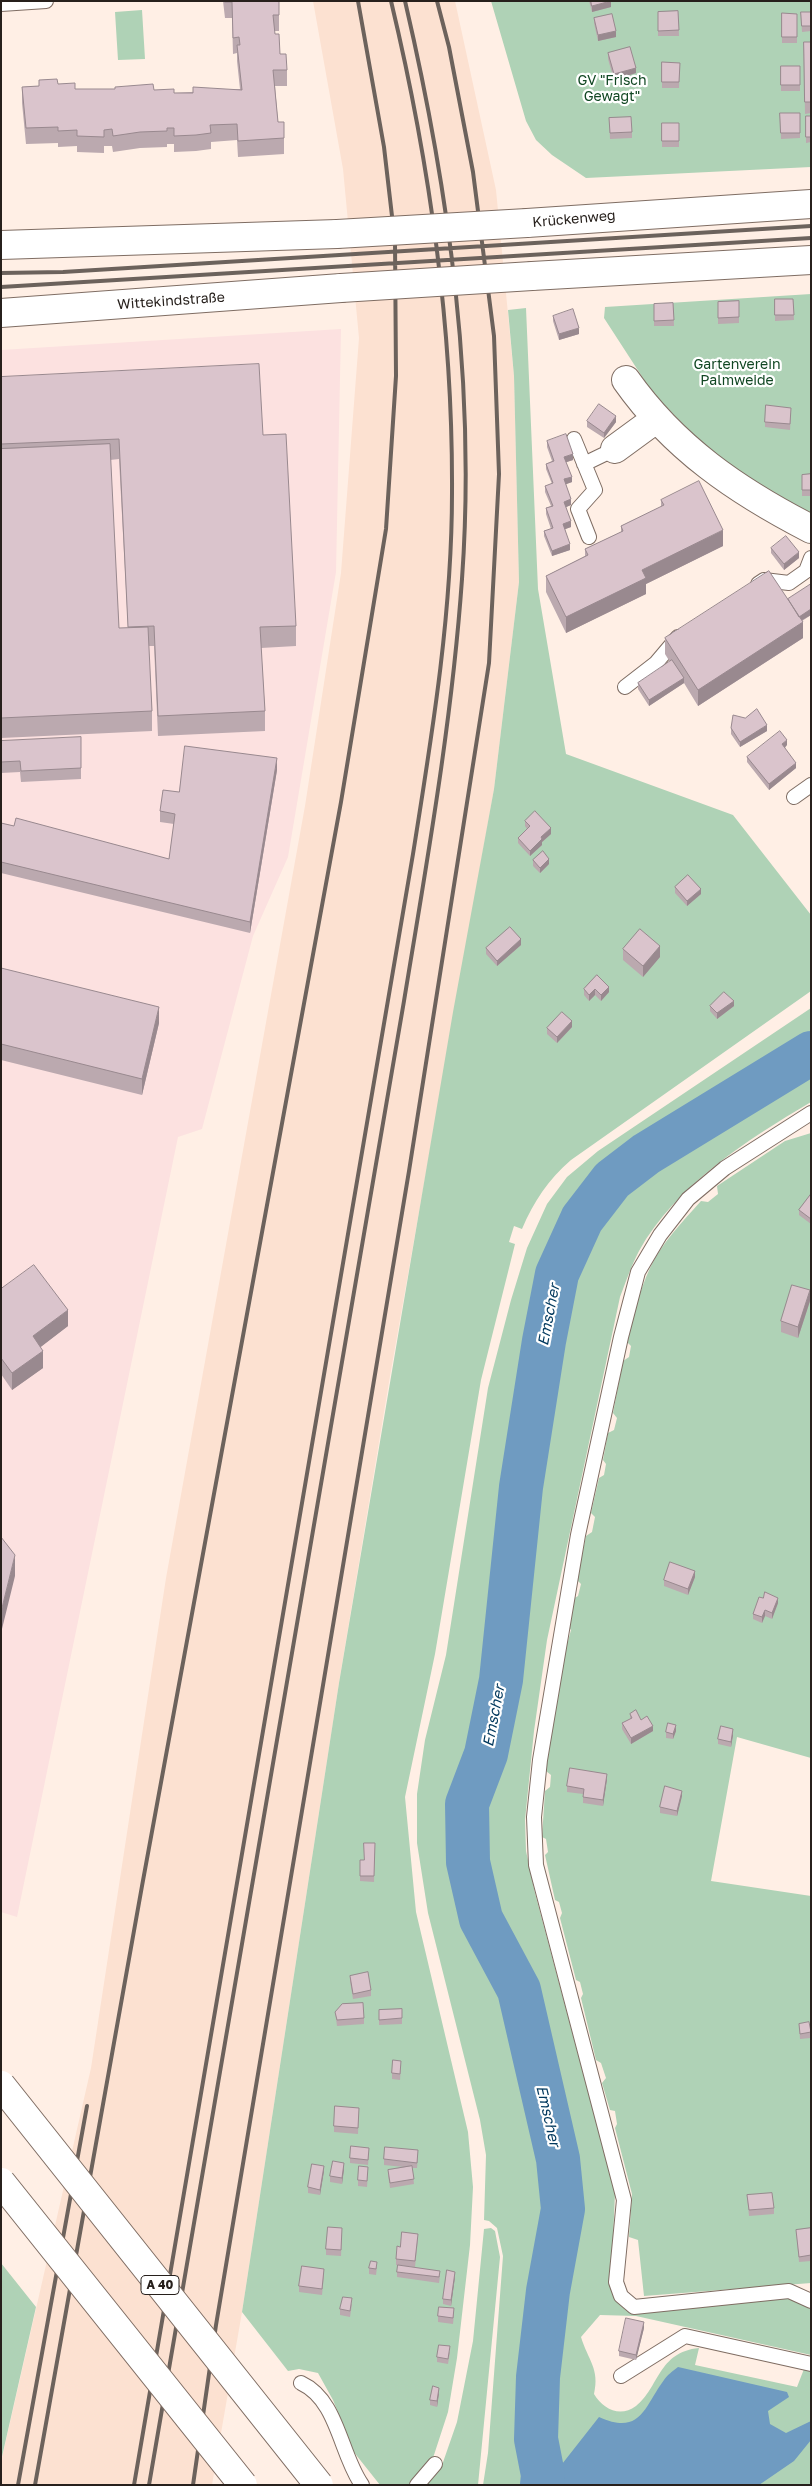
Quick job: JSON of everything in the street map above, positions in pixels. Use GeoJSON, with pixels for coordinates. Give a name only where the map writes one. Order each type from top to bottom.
{"type":"FeatureCollection","features":[{"type":"Feature","properties":{"kind":"main road","name":"Krückenweg"},"geometry":{"type":"LineString","coordinates":[[1,245],[337,234],[811,204]]}},
{"type":"Feature","properties":{"kind":"main road","name":"Wittekindstraße"},"geometry":{"type":"LineString","coordinates":[[1,313],[341,288],[811,260]]}},
{"type":"Feature","properties":{"kind":"main road"},"geometry":{"type":"LineString","coordinates":[[626,380],[656,419],[691,453],[723,479],[777,512],[811,529]]}},
{"type":"Feature","properties":{"kind":"main road"},"geometry":{"type":"LineString","coordinates":[[615,449],[656,419]]}},
{"type":"Feature","properties":{"kind":"main road","name":"A 40"},"geometry":{"type":"LineString","coordinates":[[1,2085],[319,2485]]}},
{"type":"Feature","properties":{"kind":"main road"},"geometry":{"type":"LineString","coordinates":[[1,2182],[243,2485]]}},
{"type":"Feature","properties":{"kind":"lane"},"geometry":{"type":"LineString","coordinates":[[1,4],[46,1]]}},
{"type":"Feature","properties":{"kind":"lane"},"geometry":{"type":"LineString","coordinates":[[574,439],[595,490],[578,509],[590,537]]}},
{"type":"Feature","properties":{"kind":"lane"},"geometry":{"type":"LineString","coordinates":[[584,464],[615,449]]}},
{"type":"Feature","properties":{"kind":"lane"},"geometry":{"type":"LineString","coordinates":[[748,590],[764,580],[789,583],[806,571],[811,558]]}},
{"type":"Feature","properties":{"kind":"lane"},"geometry":{"type":"LineString","coordinates":[[625,687],[656,663],[679,635],[687,630]]}},
{"type":"Feature","properties":{"kind":"lane"},"geometry":{"type":"LineString","coordinates":[[794,797],[811,786]]}},
{"type":"Feature","properties":{"kind":"lane"},"geometry":{"type":"LineString","coordinates":[[811,1113],[725,1168],[688,1198],[660,1235],[638,1272],[621,1337],[578,1534],[540,1760],[534,1817],[536,1865],[624,2200],[616,2282],[621,2296],[634,2306],[789,2291],[811,2301]]}},
{"type":"Feature","properties":{"kind":"lane"},"geometry":{"type":"LineString","coordinates":[[621,2376],[685,2336],[811,2364]]}},
{"type":"Feature","properties":{"kind":"lane"},"geometry":{"type":"LineString","coordinates":[[301,2383],[313,2388],[331,2415],[354,2473],[362,2485]]}},
{"type":"Feature","properties":{"kind":"lane"},"geometry":{"type":"LineString","coordinates":[[417,2485],[435,2464]]}},
{"type":"Feature","properties":{"kind":"shaded area"},"geometry":{"type":"Polygon","coordinates":[[[313,1],[455,1],[496,190],[514,376],[519,582],[494,789],[390,1376],[339,1683],[242,2312],[212,2485],[1,2485],[1,2462],[91,2068],[166,1578],[305,806],[341,573],[359,338],[343,169],[313,1]]]}},
{"type":"Feature","properties":{"kind":"shaded area"},"geometry":{"type":"Polygon","coordinates":[[[341,329],[336,572],[288,857],[253,936],[202,1129],[178,1137],[17,1917],[1,1912],[1,350],[341,329]]]}},
{"type":"Feature","properties":{"kind":"green space","name":"GV \"Frisch Gewagt\""},"geometry":{"type":"Polygon","coordinates":[[[491,1],[811,1],[811,167],[586,178],[552,155],[536,140],[526,121],[491,1]]]}},
{"type":"Feature","properties":{"kind":"green space"},"geometry":{"type":"Polygon","coordinates":[[[142,10],[145,59],[118,60],[115,12],[142,10]]]}},
{"type":"Feature","properties":{"kind":"green space","name":"Gartenverein Palmweide"},"geometry":{"type":"Polygon","coordinates":[[[811,294],[811,517],[801,513],[708,450],[652,392],[604,318],[605,307],[811,294]]]}},
{"type":"Feature","properties":{"kind":"green space"},"geometry":{"type":"Polygon","coordinates":[[[526,308],[538,589],[566,754],[733,815],[811,915],[811,991],[571,1160],[555,1175],[542,1192],[531,1209],[522,1229],[514,1226],[509,1242],[515,1244],[481,1380],[435,1654],[405,1797],[416,1912],[468,2132],[473,2187],[470,2245],[457,2358],[448,2412],[433,2458],[412,2485],[380,2485],[349,2446],[348,2437],[333,2400],[318,2373],[299,2369],[288,2371],[242,2312],[339,1683],[453,1012],[494,789],[519,582],[514,376],[508,310],[526,308]]]}},
{"type":"Feature","properties":{"kind":"green space"},"geometry":{"type":"Polygon","coordinates":[[[811,1008],[811,1102],[738,1148],[672,1205],[654,1227],[639,1251],[620,1297],[547,1640],[534,1731],[525,1820],[526,1851],[535,1893],[615,2193],[611,2285],[620,2302],[776,2297],[793,2299],[811,2305],[811,2355],[636,2316],[600,2315],[581,2337],[594,2371],[594,2394],[607,2408],[618,2411],[630,2410],[644,2399],[667,2363],[685,2351],[699,2348],[695,2365],[797,2387],[804,2369],[811,2370],[811,2485],[483,2485],[488,2453],[503,2256],[497,2228],[489,2221],[484,2220],[486,2155],[480,2120],[428,1913],[417,1843],[417,1794],[425,1740],[446,1655],[488,1388],[527,1248],[547,1204],[567,1177],[598,1151],[811,1008]]]}},
{"type":"Feature","properties":{"kind":"green space"},"geometry":{"type":"Polygon","coordinates":[[[811,1133],[811,1758],[737,1737],[711,1881],[811,1896],[811,2283],[644,2296],[638,2240],[629,2237],[632,2194],[615,2128],[617,2124],[615,2111],[610,2110],[602,2083],[606,2078],[601,2063],[596,2060],[581,1998],[583,1994],[580,1982],[576,1980],[560,1918],[562,1913],[559,1902],[555,1900],[545,1855],[548,1852],[546,1839],[542,1837],[545,1791],[550,1787],[551,1775],[546,1771],[563,1644],[568,1641],[571,1630],[567,1625],[573,1599],[578,1596],[581,1584],[577,1580],[586,1536],[592,1532],[595,1517],[591,1513],[599,1478],[604,1475],[606,1464],[603,1460],[608,1433],[614,1430],[617,1418],[613,1413],[623,1361],[629,1357],[631,1346],[627,1342],[639,1295],[650,1268],[666,1242],[701,1201],[708,1202],[718,1194],[717,1186],[785,1141],[811,1133]]]}},
{"type":"Feature","properties":{"kind":"green space"},"geometry":{"type":"Polygon","coordinates":[[[491,2228],[495,2231],[500,2257],[478,2485],[426,2485],[441,2468],[457,2422],[473,2341],[484,2229],[491,2228]]]}},
{"type":"Feature","properties":{"kind":"green space"},"geometry":{"type":"Polygon","coordinates":[[[1,2263],[36,2307],[1,2461],[1,2263]]]}},
{"type":"Feature","properties":{"kind":"water"},"geometry":{"type":"Polygon","coordinates":[[[678,2367],[787,2392],[789,2397],[768,2411],[770,2424],[786,2433],[811,2421],[811,2440],[794,2461],[759,2485],[557,2485],[555,2473],[599,2417],[613,2422],[624,2423],[633,2421],[646,2409],[665,2378],[678,2367]]]}},
{"type":"Feature","properties":{"kind":"building"},"geometry":{"type":"Polygon","coordinates":[[[225,1],[279,1],[279,15],[273,15],[275,34],[279,34],[280,54],[286,54],[287,70],[273,70],[278,122],[284,122],[284,138],[238,141],[237,124],[210,125],[211,133],[174,136],[174,128],[167,128],[167,131],[113,136],[112,129],[104,130],[104,137],[77,136],[77,130],[58,131],[58,127],[26,128],[22,87],[39,86],[39,80],[57,79],[58,84],[75,83],[75,89],[115,89],[115,87],[153,84],[154,90],[174,89],[174,93],[193,93],[193,87],[242,90],[237,45],[240,45],[239,37],[233,38],[232,2],[225,1]]]}},
{"type":"Feature","properties":{"kind":"building"},"geometry":{"type":"Polygon","coordinates":[[[591,1],[611,1],[592,6],[591,1]]]}},
{"type":"Feature","properties":{"kind":"building"},"geometry":{"type":"Polygon","coordinates":[[[678,11],[679,30],[658,31],[658,12],[678,11]]]}},
{"type":"Feature","properties":{"kind":"building"},"geometry":{"type":"Polygon","coordinates":[[[801,12],[811,12],[811,26],[802,26],[801,12]]]}},
{"type":"Feature","properties":{"kind":"building"},"geometry":{"type":"Polygon","coordinates":[[[782,13],[797,14],[797,37],[782,37],[782,13]]]}},
{"type":"Feature","properties":{"kind":"building"},"geometry":{"type":"Polygon","coordinates":[[[612,14],[616,31],[598,35],[594,18],[612,14]]]}},
{"type":"Feature","properties":{"kind":"building"},"geometry":{"type":"Polygon","coordinates":[[[804,42],[811,42],[811,102],[805,102],[804,42]]]}},
{"type":"Feature","properties":{"kind":"building"},"geometry":{"type":"Polygon","coordinates":[[[630,47],[636,68],[614,74],[608,53],[630,47]]]}},
{"type":"Feature","properties":{"kind":"building"},"geometry":{"type":"Polygon","coordinates":[[[662,62],[680,63],[679,82],[662,82],[662,62]]]}},
{"type":"Feature","properties":{"kind":"building"},"geometry":{"type":"Polygon","coordinates":[[[781,66],[800,66],[800,85],[781,85],[781,66]]]}},
{"type":"Feature","properties":{"kind":"building"},"geometry":{"type":"Polygon","coordinates":[[[780,113],[800,113],[800,133],[781,133],[780,113]]]}},
{"type":"Feature","properties":{"kind":"building"},"geometry":{"type":"Polygon","coordinates":[[[806,116],[811,116],[811,137],[806,137],[806,116]]]}},
{"type":"Feature","properties":{"kind":"building"},"geometry":{"type":"Polygon","coordinates":[[[631,117],[632,132],[610,133],[609,118],[631,117]]]}},
{"type":"Feature","properties":{"kind":"building"},"geometry":{"type":"Polygon","coordinates":[[[662,123],[679,123],[679,141],[662,141],[662,123]]]}},
{"type":"Feature","properties":{"kind":"building"},"geometry":{"type":"Polygon","coordinates":[[[775,299],[793,299],[794,315],[775,315],[775,299]]]}},
{"type":"Feature","properties":{"kind":"building"},"geometry":{"type":"Polygon","coordinates":[[[739,301],[739,317],[718,318],[718,302],[739,301]]]}},
{"type":"Feature","properties":{"kind":"building"},"geometry":{"type":"Polygon","coordinates":[[[673,303],[674,320],[654,321],[654,304],[673,303]]]}},
{"type":"Feature","properties":{"kind":"building"},"geometry":{"type":"Polygon","coordinates":[[[573,309],[579,328],[559,334],[553,316],[573,309]]]}},
{"type":"Feature","properties":{"kind":"building"},"geometry":{"type":"Polygon","coordinates":[[[259,364],[263,435],[286,434],[296,626],[260,627],[265,711],[158,716],[154,626],[128,627],[119,439],[1,444],[1,377],[259,364]]]}},
{"type":"Feature","properties":{"kind":"building"},"geometry":{"type":"Polygon","coordinates":[[[599,404],[616,416],[604,433],[587,421],[599,404]]]}},
{"type":"Feature","properties":{"kind":"building"},"geometry":{"type":"Polygon","coordinates":[[[766,405],[791,408],[790,424],[765,422],[766,405]]]}},
{"type":"Feature","properties":{"kind":"building"},"geometry":{"type":"Polygon","coordinates":[[[566,434],[573,454],[564,457],[572,477],[564,479],[571,499],[564,502],[571,521],[563,524],[570,544],[552,551],[544,531],[553,528],[546,508],[553,506],[545,486],[553,483],[546,464],[554,461],[547,441],[566,434]]]}},
{"type":"Feature","properties":{"kind":"building"},"geometry":{"type":"Polygon","coordinates":[[[110,444],[119,628],[148,627],[152,711],[1,718],[1,449],[110,444]]]}},
{"type":"Feature","properties":{"kind":"building"},"geometry":{"type":"Polygon","coordinates":[[[811,474],[811,490],[802,490],[802,475],[811,474]]]}},
{"type":"Feature","properties":{"kind":"building"},"geometry":{"type":"Polygon","coordinates":[[[699,481],[723,530],[642,570],[646,578],[566,617],[546,576],[588,555],[585,549],[623,531],[621,526],[664,505],[661,500],[699,481]]]}},
{"type":"Feature","properties":{"kind":"building"},"geometry":{"type":"Polygon","coordinates":[[[786,536],[799,552],[784,564],[771,548],[786,536]]]}},
{"type":"Feature","properties":{"kind":"building"},"geometry":{"type":"Polygon","coordinates":[[[769,571],[803,622],[698,690],[665,638],[769,571]]]}},
{"type":"Feature","properties":{"kind":"building"},"geometry":{"type":"Polygon","coordinates":[[[811,584],[811,609],[799,617],[788,599],[811,584]]]}},
{"type":"Feature","properties":{"kind":"building"},"geometry":{"type":"Polygon","coordinates":[[[672,660],[684,678],[649,700],[638,683],[672,660]]]}},
{"type":"Feature","properties":{"kind":"building"},"geometry":{"type":"Polygon","coordinates":[[[757,709],[767,725],[740,742],[731,728],[733,715],[745,718],[757,709]]]}},
{"type":"Feature","properties":{"kind":"building"},"geometry":{"type":"Polygon","coordinates":[[[780,731],[787,740],[782,744],[796,763],[769,784],[747,757],[780,731]]]}},
{"type":"Feature","properties":{"kind":"building"},"geometry":{"type":"Polygon","coordinates":[[[81,737],[81,768],[21,771],[20,761],[1,762],[1,741],[81,737]]]}},
{"type":"Feature","properties":{"kind":"building"},"geometry":{"type":"Polygon","coordinates":[[[185,746],[277,758],[250,922],[1,862],[1,823],[14,826],[16,818],[169,859],[175,814],[160,811],[163,790],[179,792],[185,746]]]}},
{"type":"Feature","properties":{"kind":"building"},"geometry":{"type":"Polygon","coordinates":[[[535,811],[551,828],[530,851],[518,838],[530,826],[525,821],[535,811]]]}},
{"type":"Feature","properties":{"kind":"building"},"geometry":{"type":"Polygon","coordinates":[[[543,851],[549,859],[540,868],[533,860],[543,851]]]}},
{"type":"Feature","properties":{"kind":"building"},"geometry":{"type":"Polygon","coordinates":[[[688,875],[701,889],[687,901],[675,887],[688,875]]]}},
{"type":"Feature","properties":{"kind":"building"},"geometry":{"type":"Polygon","coordinates":[[[510,927],[521,939],[497,961],[486,948],[510,927]]]}},
{"type":"Feature","properties":{"kind":"building"},"geometry":{"type":"Polygon","coordinates":[[[640,929],[660,946],[643,966],[623,949],[640,929]]]}},
{"type":"Feature","properties":{"kind":"building"},"geometry":{"type":"Polygon","coordinates":[[[1,968],[159,1007],[142,1079],[1,1044],[1,968]]]}},
{"type":"Feature","properties":{"kind":"building"},"geometry":{"type":"Polygon","coordinates":[[[597,975],[609,987],[601,995],[595,989],[589,995],[584,989],[597,975]]]}},
{"type":"Feature","properties":{"kind":"building"},"geometry":{"type":"Polygon","coordinates":[[[724,992],[734,1001],[717,1013],[710,1006],[724,992]]]}},
{"type":"Feature","properties":{"kind":"building"},"geometry":{"type":"Polygon","coordinates":[[[562,1012],[572,1021],[557,1037],[547,1028],[562,1012]]]}},
{"type":"Feature","properties":{"kind":"building"},"geometry":{"type":"Polygon","coordinates":[[[811,1194],[811,1219],[799,1210],[811,1194]]]}},
{"type":"Feature","properties":{"kind":"building"},"geometry":{"type":"Polygon","coordinates":[[[34,1265],[68,1310],[33,1336],[43,1351],[12,1373],[1,1358],[1,1289],[34,1265]]]}},
{"type":"Feature","properties":{"kind":"building"},"geometry":{"type":"Polygon","coordinates":[[[792,1285],[810,1290],[798,1327],[781,1321],[792,1285]]]}},
{"type":"Feature","properties":{"kind":"building"},"geometry":{"type":"Polygon","coordinates":[[[1,1537],[15,1555],[1,1612],[1,1537]]]}},
{"type":"Feature","properties":{"kind":"building"},"geometry":{"type":"Polygon","coordinates":[[[670,1562],[695,1571],[688,1589],[664,1580],[670,1562]]]}},
{"type":"Feature","properties":{"kind":"building"},"geometry":{"type":"Polygon","coordinates":[[[765,1592],[778,1598],[772,1613],[765,1610],[762,1617],[753,1614],[759,1597],[763,1598],[765,1592]]]}},
{"type":"Feature","properties":{"kind":"building"},"geometry":{"type":"Polygon","coordinates":[[[636,1710],[641,1720],[647,1716],[653,1726],[631,1738],[622,1723],[632,1718],[630,1714],[636,1710]]]}},
{"type":"Feature","properties":{"kind":"building"},"geometry":{"type":"Polygon","coordinates":[[[668,1723],[676,1725],[673,1734],[666,1732],[668,1723]]]}},
{"type":"Feature","properties":{"kind":"building"},"geometry":{"type":"Polygon","coordinates":[[[721,1726],[733,1729],[731,1742],[718,1739],[721,1726]]]}},
{"type":"Feature","properties":{"kind":"building"},"geometry":{"type":"Polygon","coordinates":[[[570,1768],[607,1774],[603,1800],[583,1797],[584,1789],[567,1786],[570,1768]]]}},
{"type":"Feature","properties":{"kind":"building"},"geometry":{"type":"Polygon","coordinates":[[[665,1786],[682,1791],[677,1811],[660,1807],[665,1786]]]}},
{"type":"Feature","properties":{"kind":"building"},"geometry":{"type":"Polygon","coordinates":[[[364,1843],[375,1843],[374,1876],[360,1876],[360,1860],[364,1860],[364,1843]]]}},
{"type":"Feature","properties":{"kind":"building"},"geometry":{"type":"Polygon","coordinates":[[[368,1972],[371,1990],[353,1994],[350,1976],[368,1972]]]}},
{"type":"Feature","properties":{"kind":"building"},"geometry":{"type":"Polygon","coordinates":[[[363,2003],[364,2018],[337,2020],[335,2012],[342,2004],[363,2003]]]}},
{"type":"Feature","properties":{"kind":"building"},"geometry":{"type":"Polygon","coordinates":[[[402,2009],[402,2018],[379,2020],[379,2010],[402,2009]]]}},
{"type":"Feature","properties":{"kind":"building"},"geometry":{"type":"Polygon","coordinates":[[[809,2022],[811,2032],[800,2034],[799,2024],[809,2022]]]}},
{"type":"Feature","properties":{"kind":"building"},"geometry":{"type":"Polygon","coordinates":[[[393,2060],[401,2061],[400,2074],[392,2073],[393,2060]]]}},
{"type":"Feature","properties":{"kind":"building"},"geometry":{"type":"Polygon","coordinates":[[[335,2106],[359,2108],[358,2128],[334,2126],[335,2106]]]}},
{"type":"Feature","properties":{"kind":"building"},"geometry":{"type":"Polygon","coordinates":[[[351,2146],[369,2148],[368,2160],[350,2158],[351,2146]]]}},
{"type":"Feature","properties":{"kind":"building"},"geometry":{"type":"Polygon","coordinates":[[[385,2147],[418,2150],[417,2163],[384,2159],[385,2147]]]}},
{"type":"Feature","properties":{"kind":"building"},"geometry":{"type":"Polygon","coordinates":[[[333,2161],[344,2163],[342,2178],[330,2176],[333,2161]]]}},
{"type":"Feature","properties":{"kind":"building"},"geometry":{"type":"Polygon","coordinates":[[[312,2164],[324,2166],[320,2190],[308,2187],[312,2164]]]}},
{"type":"Feature","properties":{"kind":"building"},"geometry":{"type":"Polygon","coordinates":[[[359,2166],[368,2167],[367,2181],[358,2180],[359,2166]]]}},
{"type":"Feature","properties":{"kind":"building"},"geometry":{"type":"Polygon","coordinates":[[[412,2166],[414,2179],[390,2183],[388,2170],[412,2166]]]}},
{"type":"Feature","properties":{"kind":"building"},"geometry":{"type":"Polygon","coordinates":[[[772,2193],[774,2208],[749,2210],[747,2195],[772,2193]]]}},
{"type":"Feature","properties":{"kind":"building"},"geometry":{"type":"Polygon","coordinates":[[[328,2227],[342,2228],[341,2250],[326,2249],[328,2227]]]}},
{"type":"Feature","properties":{"kind":"building"},"geometry":{"type":"Polygon","coordinates":[[[811,2228],[811,2255],[799,2257],[796,2230],[811,2228]]]}},
{"type":"Feature","properties":{"kind":"building"},"geometry":{"type":"Polygon","coordinates":[[[402,2232],[418,2234],[415,2261],[396,2259],[397,2246],[400,2247],[402,2232]]]}},
{"type":"Feature","properties":{"kind":"building"},"geometry":{"type":"Polygon","coordinates":[[[371,2261],[377,2262],[376,2269],[369,2268],[371,2261]]]}},
{"type":"Feature","properties":{"kind":"building"},"geometry":{"type":"Polygon","coordinates":[[[398,2265],[440,2271],[439,2277],[397,2272],[398,2265]]]}},
{"type":"Feature","properties":{"kind":"building"},"geometry":{"type":"Polygon","coordinates":[[[302,2266],[324,2269],[322,2289],[299,2286],[302,2266]]]}},
{"type":"Feature","properties":{"kind":"building"},"geometry":{"type":"Polygon","coordinates":[[[447,2270],[455,2272],[451,2300],[443,2299],[447,2270]]]}},
{"type":"Feature","properties":{"kind":"building"},"geometry":{"type":"Polygon","coordinates":[[[343,2297],[352,2298],[350,2311],[340,2309],[343,2297]]]}},
{"type":"Feature","properties":{"kind":"building"},"geometry":{"type":"Polygon","coordinates":[[[439,2307],[454,2308],[453,2318],[438,2316],[439,2307]]]}},
{"type":"Feature","properties":{"kind":"building"},"geometry":{"type":"Polygon","coordinates":[[[626,2318],[644,2322],[636,2355],[619,2351],[626,2318]]]}},
{"type":"Feature","properties":{"kind":"building"},"geometry":{"type":"Polygon","coordinates":[[[439,2345],[450,2346],[448,2359],[437,2357],[439,2345]]]}},
{"type":"Feature","properties":{"kind":"building"},"geometry":{"type":"Polygon","coordinates":[[[433,2386],[439,2388],[437,2401],[430,2400],[433,2386]]]}},
{"type":"Feature","properties":{"kind":"waterway","name":"Emscher"},"geometry":{"type":"LineString","coordinates":[[542,2485],[543,2475],[536,2439],[538,2377],[548,2291],[563,2209],[558,2159],[519,1990],[481,1919],[468,1862],[467,1804],[486,1754],[501,1680],[521,1487],[544,1341],[557,1274],[582,1219],[612,1180],[646,1154],[811,1053]]}},
{"type":"Feature","properties":{"kind":"railway"},"geometry":{"type":"LineString","coordinates":[[35,2485],[142,1886],[341,802],[386,529],[396,376],[395,242],[384,147],[358,1]]}},
{"type":"Feature","properties":{"kind":"railway"},"geometry":{"type":"LineString","coordinates":[[134,2485],[413,854],[434,719],[445,629],[449,584],[452,493],[451,430],[443,306],[428,184],[405,62],[391,1]]}},
{"type":"Feature","properties":{"kind":"railway"},"geometry":{"type":"LineString","coordinates":[[149,2485],[404,1001],[438,791],[458,632],[465,506],[465,433],[462,361],[446,216],[421,72],[405,1]]}},
{"type":"Feature","properties":{"kind":"railway"},"geometry":{"type":"LineString","coordinates":[[193,2485],[216,2325],[409,1171],[489,663],[499,474],[494,336],[473,172],[449,47],[437,1]]}},
{"type":"Feature","properties":{"kind":"railway"},"geometry":{"type":"LineString","coordinates":[[1,273],[63,272],[811,226]]}},
{"type":"Feature","properties":{"kind":"railway"},"geometry":{"type":"LineString","coordinates":[[1,287],[811,238]]}},
{"type":"Feature","properties":{"kind":"railway"},"geometry":{"type":"LineString","coordinates":[[18,2485],[87,2106]]}}]}
